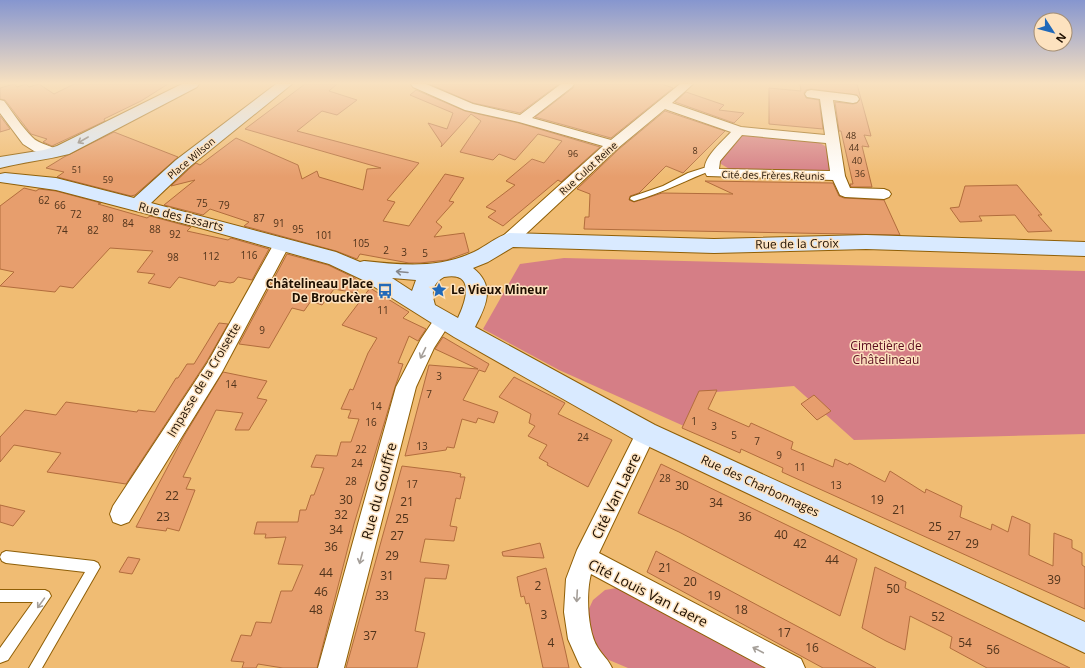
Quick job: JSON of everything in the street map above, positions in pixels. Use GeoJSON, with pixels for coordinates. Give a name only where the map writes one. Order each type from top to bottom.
{"type":"FeatureCollection","features":[{"type":"Feature","properties":{"kind":"street"},"geometry":{"type":"LineString","coordinates":[[8,115],[28,141],[39,148],[53,153]]}},
{"type":"Feature","properties":{"kind":"street"},"geometry":{"type":"LineString","coordinates":[[9,166],[72,146],[130,115]]}},
{"type":"Feature","properties":{"kind":"street","name":"Place Wilson"},"geometry":{"type":"LineString","coordinates":[[137,206],[182,164],[245,115]]}},
{"type":"Feature","properties":{"kind":"street"},"geometry":{"type":"LineString","coordinates":[[508,115],[613,145]]}},
{"type":"Feature","properties":{"kind":"street"},"geometry":{"type":"LineString","coordinates":[[522,118],[526,115]]}},
{"type":"Feature","properties":{"kind":"street","name":"Rue Culot Reine"},"geometry":{"type":"LineString","coordinates":[[509,240],[613,145],[650,115]]}},
{"type":"Feature","properties":{"kind":"street"},"geometry":{"type":"LineString","coordinates":[[695,115],[739,131],[832,140]]}},
{"type":"Feature","properties":{"kind":"street","name":"Cité des Frères Réunis"},"geometry":{"type":"LineString","coordinates":[[829,115],[838,176],[845,192],[884,194]]}},
{"type":"Feature","properties":{"kind":"street","name":"Cité des Frères Réunis"},"geometry":{"type":"LineString","coordinates":[[739,131],[713,160],[712,173],[838,176]]}},
{"type":"Feature","properties":{"kind":"street"},"geometry":{"type":"LineString","coordinates":[[9,166],[56,184]]}},
{"type":"Feature","properties":{"kind":"street","name":"Rue des Essarts"},"geometry":{"type":"LineString","coordinates":[[9,166],[56,184],[199,221],[336,259],[372,276],[444,320]]}},
{"type":"Feature","properties":{"kind":"street"},"geometry":{"type":"LineString","coordinates":[[509,240],[500,252],[477,291],[468,320],[444,320],[422,296],[423,288],[426,282],[434,274],[481,257],[509,240]]}},
{"type":"Feature","properties":{"kind":"street","name":"Rue de la Croix"},"geometry":{"type":"LineString","coordinates":[[509,240],[714,246],[866,242],[1085,249]]}},
{"type":"Feature","properties":{"kind":"street","name":"Impasse de la Croisette"},"geometry":{"type":"LineString","coordinates":[[121,514],[215,367],[282,244]]}},
{"type":"Feature","properties":{"kind":"street"},"geometry":{"type":"LineString","coordinates":[[355,268],[409,273],[458,270],[470,276],[476,283],[477,291]]}},
{"type":"Feature","properties":{"kind":"street","name":"Rue des Charbonnages"},"geometry":{"type":"LineString","coordinates":[[444,320],[646,433],[1085,638]]}},
{"type":"Feature","properties":{"kind":"street","name":"Rue du Gouffre"},"geometry":{"type":"LineString","coordinates":[[331,668],[406,388],[427,344],[444,320]]}},
{"type":"Feature","properties":{"kind":"street","name":"Cité Van Laere"},"geometry":{"type":"LineString","coordinates":[[585,558],[646,433]]}},
{"type":"Feature","properties":{"kind":"street","name":"Cité Louis Van Laere"},"geometry":{"type":"LineString","coordinates":[[599,668],[589,657],[581,639],[576,612],[578,579],[585,558],[792,668]]}},
{"type":"Feature","properties":{"kind":"lane"},"geometry":{"type":"LineString","coordinates":[[634,199],[666,188],[691,175],[713,167]]}},
{"type":"Feature","properties":{"kind":"lane"},"geometry":{"type":"LineString","coordinates":[[6,557],[94,567],[35,668]]}},
{"type":"Feature","properties":{"kind":"lane"},"geometry":{"type":"LineString","coordinates":[[0,596],[45,596],[3,655],[0,657]]}},
{"type":"Feature","properties":{"kind":"green space"},"geometry":{"type":"Polygon","coordinates":[[[746,133],[820,143],[830,149],[831,170],[824,173],[731,170],[721,164],[719,160],[741,135],[746,133]]]}},
{"type":"Feature","properties":{"kind":"green space","name":"Cimetière de Châtelineau"},"geometry":{"type":"Polygon","coordinates":[[[564,258],[1085,271],[1085,434],[854,440],[794,386],[702,393],[686,427],[559,370],[483,329],[520,264],[564,258]]]}},
{"type":"Feature","properties":{"kind":"green space"},"geometry":{"type":"Polygon","coordinates":[[[622,587],[771,668],[628,668],[597,655],[587,613],[593,600],[605,590],[622,587]]]}},
{"type":"Feature","properties":{"kind":"building"},"geometry":{"type":"Polygon","coordinates":[[[17,115],[112,115],[104,119],[105,121],[52,146],[43,142],[47,139],[31,134],[17,115]]]}},
{"type":"Feature","properties":{"kind":"building"},"geometry":{"type":"Polygon","coordinates":[[[263,115],[317,115],[297,131],[419,163],[387,200],[395,202],[383,221],[409,226],[445,174],[464,178],[449,201],[454,202],[436,222],[442,227],[434,237],[464,233],[469,252],[447,260],[420,263],[409,263],[360,254],[357,259],[336,251],[244,226],[249,222],[210,209],[203,215],[164,205],[195,180],[171,186],[189,169],[196,163],[200,165],[236,138],[298,165],[302,179],[317,171],[319,177],[363,190],[367,169],[381,168],[245,129],[263,115]]]}},
{"type":"Feature","properties":{"kind":"building"},"geometry":{"type":"Polygon","coordinates":[[[452,115],[470,115],[441,147],[442,144],[428,123],[447,129],[452,115]]]}},
{"type":"Feature","properties":{"kind":"building"},"geometry":{"type":"Polygon","coordinates":[[[473,115],[484,115],[519,123],[600,147],[561,182],[558,180],[503,226],[488,217],[496,211],[486,207],[515,185],[506,181],[532,159],[544,163],[562,141],[538,134],[515,160],[499,154],[493,160],[460,152],[481,121],[473,115]]]}},
{"type":"Feature","properties":{"kind":"building"},"geometry":{"type":"Polygon","coordinates":[[[537,115],[639,115],[611,138],[535,117],[537,115]]]}},
{"type":"Feature","properties":{"kind":"building"},"geometry":{"type":"Polygon","coordinates":[[[660,115],[678,115],[725,131],[683,173],[666,166],[639,193],[630,196],[629,200],[634,202],[662,193],[733,194],[705,181],[833,183],[839,196],[844,198],[884,200],[900,235],[584,229],[585,217],[589,217],[590,194],[577,189],[619,149],[660,115]]]}},
{"type":"Feature","properties":{"kind":"building"},"geometry":{"type":"Polygon","coordinates":[[[712,115],[742,115],[734,123],[712,115]]]}},
{"type":"Feature","properties":{"kind":"building"},"geometry":{"type":"Polygon","coordinates":[[[769,115],[821,115],[823,129],[769,124],[769,115]]]}},
{"type":"Feature","properties":{"kind":"building"},"geometry":{"type":"Polygon","coordinates":[[[837,115],[865,115],[871,136],[864,135],[869,147],[862,146],[872,187],[851,187],[850,184],[853,184],[841,131],[839,131],[837,115]]]}},
{"type":"Feature","properties":{"kind":"building"},"geometry":{"type":"Polygon","coordinates":[[[0,116],[10,129],[0,132],[0,116]]]}},
{"type":"Feature","properties":{"kind":"building"},"geometry":{"type":"Polygon","coordinates":[[[114,132],[178,157],[135,195],[131,196],[57,177],[64,172],[46,168],[64,157],[114,132]]]}},
{"type":"Feature","properties":{"kind":"building"},"geometry":{"type":"Polygon","coordinates":[[[1017,185],[1042,215],[1038,215],[1052,231],[1028,232],[1015,215],[979,216],[982,221],[960,222],[950,208],[959,207],[965,186],[1017,185]]]}},
{"type":"Feature","properties":{"kind":"building"},"geometry":{"type":"Polygon","coordinates":[[[24,188],[36,191],[39,189],[56,191],[101,203],[98,204],[147,218],[150,216],[191,227],[187,231],[228,240],[231,238],[269,249],[252,280],[238,277],[234,282],[230,283],[219,281],[215,286],[179,277],[170,288],[148,283],[155,274],[137,272],[153,251],[110,248],[73,288],[60,286],[55,292],[0,286],[14,272],[0,269],[0,206],[24,188]]]}},
{"type":"Feature","properties":{"kind":"building"},"geometry":{"type":"Polygon","coordinates":[[[287,254],[328,265],[353,277],[361,283],[356,293],[334,289],[322,305],[311,301],[304,311],[292,308],[269,348],[239,344],[287,254]]]}},
{"type":"Feature","properties":{"kind":"building"},"geometry":{"type":"Polygon","coordinates":[[[370,288],[409,312],[403,318],[426,329],[418,341],[409,336],[398,363],[403,364],[354,524],[317,668],[283,668],[258,664],[256,668],[242,668],[244,662],[231,661],[241,635],[251,636],[256,622],[271,623],[281,591],[292,591],[303,565],[278,564],[286,537],[265,538],[266,534],[254,534],[257,522],[298,522],[300,510],[306,510],[311,495],[314,495],[324,468],[311,467],[316,455],[337,456],[341,442],[351,442],[359,419],[348,418],[351,410],[341,409],[350,389],[353,390],[368,353],[377,338],[342,325],[370,288]]]}},
{"type":"Feature","properties":{"kind":"building"},"geometry":{"type":"Polygon","coordinates":[[[219,323],[228,324],[207,361],[126,484],[47,472],[61,453],[14,445],[0,462],[0,437],[25,410],[56,415],[66,402],[137,412],[138,410],[155,412],[176,378],[178,378],[187,364],[194,364],[219,323]]]}},
{"type":"Feature","properties":{"kind":"building"},"geometry":{"type":"Polygon","coordinates":[[[443,337],[489,364],[485,372],[479,370],[463,400],[498,412],[494,423],[478,418],[476,423],[462,419],[454,448],[447,447],[446,450],[405,456],[429,365],[478,369],[435,349],[443,337]]]}},
{"type":"Feature","properties":{"kind":"building"},"geometry":{"type":"Polygon","coordinates":[[[223,372],[267,381],[257,398],[267,400],[249,430],[235,430],[243,413],[216,410],[183,477],[191,478],[186,489],[195,490],[179,531],[167,528],[166,531],[136,527],[184,436],[223,372]]]}},
{"type":"Feature","properties":{"kind":"building"},"geometry":{"type":"Polygon","coordinates":[[[514,377],[565,403],[558,414],[612,440],[588,487],[547,465],[548,463],[539,458],[547,445],[528,436],[535,426],[529,423],[531,414],[499,397],[514,377]]]}},
{"type":"Feature","properties":{"kind":"building"},"geometry":{"type":"Polygon","coordinates":[[[717,390],[708,409],[749,427],[751,423],[793,442],[791,449],[833,467],[835,459],[848,465],[849,463],[885,482],[890,471],[925,493],[926,489],[962,506],[960,517],[991,530],[992,524],[1008,532],[1012,516],[1030,524],[1029,555],[1053,566],[1054,533],[1072,540],[1072,548],[1082,553],[1082,565],[1085,567],[1085,609],[782,472],[783,468],[741,449],[740,453],[682,428],[699,391],[717,390]]]}},
{"type":"Feature","properties":{"kind":"building"},"geometry":{"type":"Polygon","coordinates":[[[814,395],[831,411],[817,420],[801,404],[814,395]]]}},
{"type":"Feature","properties":{"kind":"building"},"geometry":{"type":"Polygon","coordinates":[[[661,464],[857,559],[840,616],[679,532],[638,513],[661,464]]]}},
{"type":"Feature","properties":{"kind":"building"},"geometry":{"type":"Polygon","coordinates":[[[402,466],[451,472],[461,474],[460,477],[465,477],[460,499],[456,498],[450,526],[457,527],[454,541],[425,539],[420,562],[449,565],[446,579],[425,578],[415,631],[425,633],[417,668],[346,668],[402,466]]]}},
{"type":"Feature","properties":{"kind":"building"},"geometry":{"type":"Polygon","coordinates":[[[0,505],[25,511],[13,526],[0,522],[0,505]]]}},
{"type":"Feature","properties":{"kind":"building"},"geometry":{"type":"Polygon","coordinates":[[[540,543],[544,558],[503,556],[502,552],[540,543]]]}},
{"type":"Feature","properties":{"kind":"building"},"geometry":{"type":"Polygon","coordinates":[[[656,551],[876,668],[823,668],[647,572],[656,551]]]}},
{"type":"Feature","properties":{"kind":"building"},"geometry":{"type":"Polygon","coordinates":[[[128,557],[140,559],[132,574],[119,572],[128,557]]]}},
{"type":"Feature","properties":{"kind":"building"},"geometry":{"type":"Polygon","coordinates":[[[875,567],[906,582],[905,588],[1070,668],[987,668],[950,648],[952,637],[910,616],[905,650],[886,641],[862,628],[875,567]]]}},
{"type":"Feature","properties":{"kind":"building"},"geometry":{"type":"Polygon","coordinates":[[[546,568],[569,668],[543,668],[529,603],[526,604],[524,596],[521,597],[517,577],[546,568]]]}},
{"type":"Feature","properties":{"kind":"place","name":"Le Vieux Mineur"},"geometry":{"type":"Point","coordinates":[439,290]}},
{"type":"Feature","properties":{"kind":"place","name":"Châtelineau Place De Brouckère"},"geometry":{"type":"Point","coordinates":[385,291]}}]}
